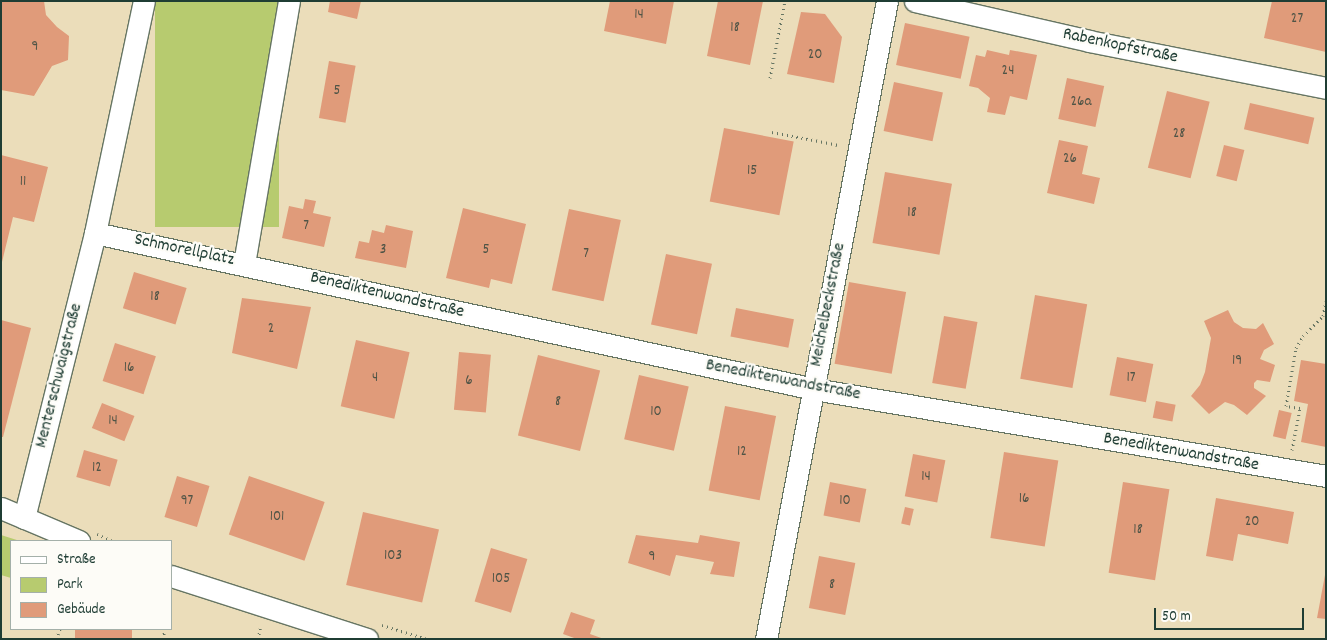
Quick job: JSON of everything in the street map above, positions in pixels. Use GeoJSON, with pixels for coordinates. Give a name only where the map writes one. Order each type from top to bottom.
{"type":"FeatureCollection","features":[{"type":"Feature","properties":{"kind":"street"},"geometry":{"type":"LineString","coordinates":[[95,233],[144,1]]}},
{"type":"Feature","properties":{"kind":"street","name":"Schmorellplatz"},"geometry":{"type":"LineString","coordinates":[[95,233],[244,264],[289,1]]}},
{"type":"Feature","properties":{"kind":"street","name":"Meichelbeckstraße"},"geometry":{"type":"LineString","coordinates":[[766,639],[887,1]]}},
{"type":"Feature","properties":{"kind":"street","name":"Rabenkopfstraße"},"geometry":{"type":"LineString","coordinates":[[915,1],[1089,41],[1326,88]]}},
{"type":"Feature","properties":{"kind":"street","name":"Menterschwaigstraße"},"geometry":{"type":"LineString","coordinates":[[24,518],[95,233]]}},
{"type":"Feature","properties":{"kind":"street","name":"Benediktenwandstraße"},"geometry":{"type":"LineString","coordinates":[[244,264],[814,388],[1326,476]]}},
{"type":"Feature","properties":{"kind":"street"},"geometry":{"type":"LineString","coordinates":[[1,508],[77,540]]}},
{"type":"Feature","properties":{"kind":"street"},"geometry":{"type":"LineString","coordinates":[[172,576],[367,639]]}},
{"type":"Feature","properties":{"kind":"path"},"geometry":{"type":"LineString","coordinates":[[770,78],[785,1]]}},
{"type":"Feature","properties":{"kind":"path"},"geometry":{"type":"LineString","coordinates":[[772,132],[859,149]]}},
{"type":"Feature","properties":{"kind":"path"},"geometry":{"type":"LineString","coordinates":[[1291,454],[1300,408],[1286,406],[1296,348],[1303,336],[1324,316],[1326,301]]}},
{"type":"Feature","properties":{"kind":"green space"},"geometry":{"type":"Polygon","coordinates":[[[155,1],[279,1],[279,227],[155,227],[155,1]]]}},
{"type":"Feature","properties":{"kind":"green space"},"geometry":{"type":"Polygon","coordinates":[[[1,535],[17,540],[10,540],[10,578],[1,575],[1,535]]]}},
{"type":"Feature","properties":{"kind":"building"},"geometry":{"type":"Polygon","coordinates":[[[1,1],[44,1],[46,15],[69,36],[68,60],[52,66],[34,96],[1,90],[1,1]]]}},
{"type":"Feature","properties":{"kind":"building"},"geometry":{"type":"Polygon","coordinates":[[[330,1],[361,1],[357,19],[328,12],[330,1]]]}},
{"type":"Feature","properties":{"kind":"building"},"geometry":{"type":"Polygon","coordinates":[[[610,1],[674,1],[666,44],[604,31],[610,1]]]}},
{"type":"Feature","properties":{"kind":"building"},"geometry":{"type":"Polygon","coordinates":[[[718,1],[763,1],[750,65],[707,56],[718,1]]]}},
{"type":"Feature","properties":{"kind":"building"},"geometry":{"type":"Polygon","coordinates":[[[1272,1],[1326,1],[1326,52],[1264,38],[1272,1]]]}},
{"type":"Feature","properties":{"kind":"building"},"geometry":{"type":"Polygon","coordinates":[[[801,12],[825,14],[842,37],[834,83],[787,74],[801,12]]]}},
{"type":"Feature","properties":{"kind":"building"},"geometry":{"type":"Polygon","coordinates":[[[905,23],[970,37],[961,79],[896,65],[905,23]]]}},
{"type":"Feature","properties":{"kind":"building"},"geometry":{"type":"Polygon","coordinates":[[[987,50],[1009,55],[1010,50],[1037,55],[1027,100],[1010,96],[1005,115],[987,112],[990,98],[978,88],[969,86],[976,55],[985,57],[987,50]]]}},
{"type":"Feature","properties":{"kind":"building"},"geometry":{"type":"Polygon","coordinates":[[[329,61],[356,66],[346,123],[319,118],[329,61]]]}},
{"type":"Feature","properties":{"kind":"building"},"geometry":{"type":"Polygon","coordinates":[[[1067,78],[1104,86],[1095,127],[1058,119],[1067,78]]]}},
{"type":"Feature","properties":{"kind":"building"},"geometry":{"type":"Polygon","coordinates":[[[894,82],[943,92],[933,141],[884,131],[894,82]]]}},
{"type":"Feature","properties":{"kind":"building"},"geometry":{"type":"Polygon","coordinates":[[[1167,91],[1210,102],[1191,178],[1148,168],[1167,91]]]}},
{"type":"Feature","properties":{"kind":"building"},"geometry":{"type":"Polygon","coordinates":[[[1250,103],[1314,118],[1308,144],[1244,129],[1250,103]]]}},
{"type":"Feature","properties":{"kind":"building"},"geometry":{"type":"Polygon","coordinates":[[[724,128],[794,142],[779,215],[710,202],[724,128]]]}},
{"type":"Feature","properties":{"kind":"building"},"geometry":{"type":"Polygon","coordinates":[[[1059,140],[1088,146],[1082,174],[1100,178],[1094,204],[1047,193],[1059,140]]]}},
{"type":"Feature","properties":{"kind":"building"},"geometry":{"type":"Polygon","coordinates":[[[1224,145],[1244,150],[1237,181],[1216,176],[1224,145]]]}},
{"type":"Feature","properties":{"kind":"building"},"geometry":{"type":"Polygon","coordinates":[[[1,155],[48,167],[34,222],[13,217],[2,262],[1,155]]]}},
{"type":"Feature","properties":{"kind":"building"},"geometry":{"type":"Polygon","coordinates":[[[885,172],[952,184],[939,255],[872,243],[885,172]]]}},
{"type":"Feature","properties":{"kind":"building"},"geometry":{"type":"Polygon","coordinates":[[[305,199],[316,201],[313,213],[331,217],[324,247],[282,238],[289,206],[303,209],[305,199]]]}},
{"type":"Feature","properties":{"kind":"building"},"geometry":{"type":"Polygon","coordinates":[[[463,208],[526,224],[512,284],[491,279],[489,288],[446,278],[463,208]]]}},
{"type":"Feature","properties":{"kind":"building"},"geometry":{"type":"Polygon","coordinates":[[[569,209],[621,220],[604,301],[552,290],[569,209]]]}},
{"type":"Feature","properties":{"kind":"building"},"geometry":{"type":"Polygon","coordinates":[[[386,225],[413,231],[406,268],[355,258],[359,241],[369,243],[372,230],[384,233],[386,225]]]}},
{"type":"Feature","properties":{"kind":"building"},"geometry":{"type":"Polygon","coordinates":[[[666,254],[712,264],[697,334],[651,324],[666,254]]]}},
{"type":"Feature","properties":{"kind":"building"},"geometry":{"type":"Polygon","coordinates":[[[134,272],[187,288],[175,324],[123,308],[134,272]]]}},
{"type":"Feature","properties":{"kind":"building"},"geometry":{"type":"Polygon","coordinates":[[[849,282],[906,292],[892,374],[835,364],[849,282]]]}},
{"type":"Feature","properties":{"kind":"building"},"geometry":{"type":"Polygon","coordinates":[[[1035,295],[1087,304],[1072,388],[1020,379],[1035,295]]]}},
{"type":"Feature","properties":{"kind":"building"},"geometry":{"type":"Polygon","coordinates":[[[242,298],[311,307],[297,369],[232,353],[242,298]]]}},
{"type":"Feature","properties":{"kind":"building"},"geometry":{"type":"Polygon","coordinates":[[[736,308],[794,319],[788,348],[730,336],[736,308]]]}},
{"type":"Feature","properties":{"kind":"building"},"geometry":{"type":"Polygon","coordinates":[[[1228,310],[1234,322],[1243,328],[1256,329],[1263,323],[1274,344],[1264,350],[1260,359],[1275,365],[1270,382],[1257,380],[1254,383],[1254,388],[1266,396],[1247,415],[1234,405],[1225,402],[1209,414],[1191,396],[1200,385],[1205,372],[1211,338],[1204,321],[1228,310]]]}},
{"type":"Feature","properties":{"kind":"building"},"geometry":{"type":"Polygon","coordinates":[[[944,316],[977,322],[966,389],[932,383],[944,316]]]}},
{"type":"Feature","properties":{"kind":"building"},"geometry":{"type":"Polygon","coordinates":[[[1,320],[31,328],[3,437],[1,437],[1,320]]]}},
{"type":"Feature","properties":{"kind":"building"},"geometry":{"type":"Polygon","coordinates":[[[356,340],[410,352],[394,419],[341,406],[356,340]]]}},
{"type":"Feature","properties":{"kind":"building"},"geometry":{"type":"Polygon","coordinates":[[[115,343],[156,356],[144,394],[103,381],[115,343]]]}},
{"type":"Feature","properties":{"kind":"building"},"geometry":{"type":"Polygon","coordinates":[[[459,352],[491,355],[486,413],[454,410],[459,352]]]}},
{"type":"Feature","properties":{"kind":"building"},"geometry":{"type":"Polygon","coordinates":[[[538,355],[600,370],[580,451],[518,436],[538,355]]]}},
{"type":"Feature","properties":{"kind":"building"},"geometry":{"type":"Polygon","coordinates":[[[1117,357],[1153,364],[1146,402],[1110,395],[1117,357]]]}},
{"type":"Feature","properties":{"kind":"building"},"geometry":{"type":"Polygon","coordinates":[[[1301,360],[1326,364],[1326,447],[1301,442],[1308,404],[1294,401],[1301,360]]]}},
{"type":"Feature","properties":{"kind":"building"},"geometry":{"type":"Polygon","coordinates":[[[639,375],[689,386],[674,451],[624,439],[639,375]]]}},
{"type":"Feature","properties":{"kind":"building"},"geometry":{"type":"Polygon","coordinates":[[[1156,401],[1176,405],[1172,422],[1153,418],[1156,401]]]}},
{"type":"Feature","properties":{"kind":"building"},"geometry":{"type":"Polygon","coordinates":[[[102,403],[134,416],[124,441],[92,428],[102,403]]]}},
{"type":"Feature","properties":{"kind":"building"},"geometry":{"type":"Polygon","coordinates":[[[725,406],[776,416],[760,500],[709,490],[725,406]]]}},
{"type":"Feature","properties":{"kind":"building"},"geometry":{"type":"Polygon","coordinates":[[[1279,410],[1292,413],[1286,439],[1273,436],[1279,410]]]}},
{"type":"Feature","properties":{"kind":"building"},"geometry":{"type":"Polygon","coordinates":[[[84,450],[118,460],[110,487],[76,477],[84,450]]]}},
{"type":"Feature","properties":{"kind":"building"},"geometry":{"type":"Polygon","coordinates":[[[1004,452],[1058,461],[1045,547],[990,538],[1004,452]]]}},
{"type":"Feature","properties":{"kind":"building"},"geometry":{"type":"Polygon","coordinates":[[[913,454],[945,460],[937,503],[905,496],[913,454]]]}},
{"type":"Feature","properties":{"kind":"building"},"geometry":{"type":"Polygon","coordinates":[[[177,476],[210,486],[197,527],[164,517],[177,476]]]}},
{"type":"Feature","properties":{"kind":"building"},"geometry":{"type":"Polygon","coordinates":[[[249,476],[325,502],[304,561],[229,535],[249,476]]]}},
{"type":"Feature","properties":{"kind":"building"},"geometry":{"type":"Polygon","coordinates":[[[830,482],[866,489],[860,522],[824,515],[830,482]]]}},
{"type":"Feature","properties":{"kind":"building"},"geometry":{"type":"Polygon","coordinates":[[[1123,482],[1169,489],[1155,580],[1109,573],[1123,482]]]}},
{"type":"Feature","properties":{"kind":"building"},"geometry":{"type":"Polygon","coordinates":[[[1216,498],[1294,512],[1288,544],[1238,534],[1233,561],[1206,556],[1216,498]]]}},
{"type":"Feature","properties":{"kind":"building"},"geometry":{"type":"Polygon","coordinates":[[[905,507],[914,509],[910,526],[901,524],[905,507]]]}},
{"type":"Feature","properties":{"kind":"building"},"geometry":{"type":"Polygon","coordinates":[[[363,512],[439,530],[422,603],[346,585],[363,512]]]}},
{"type":"Feature","properties":{"kind":"building"},"geometry":{"type":"Polygon","coordinates":[[[636,535],[698,543],[700,535],[740,542],[734,577],[710,574],[714,562],[676,555],[670,576],[628,563],[636,535]]]}},
{"type":"Feature","properties":{"kind":"building"},"geometry":{"type":"Polygon","coordinates":[[[491,548],[527,559],[511,613],[475,602],[491,548]]]}},
{"type":"Feature","properties":{"kind":"building"},"geometry":{"type":"Polygon","coordinates":[[[819,556],[855,563],[845,615],[809,608],[819,556]]]}},
{"type":"Feature","properties":{"kind":"building"},"geometry":{"type":"Polygon","coordinates":[[[1326,575],[1326,619],[1317,618],[1326,575]]]}},
{"type":"Feature","properties":{"kind":"building"},"geometry":{"type":"Polygon","coordinates":[[[571,612],[595,620],[590,634],[604,639],[577,639],[563,634],[571,612]]]}},
{"type":"Feature","properties":{"kind":"building"},"geometry":{"type":"Polygon","coordinates":[[[75,630],[132,630],[132,639],[75,639],[75,630]]]}}]}
